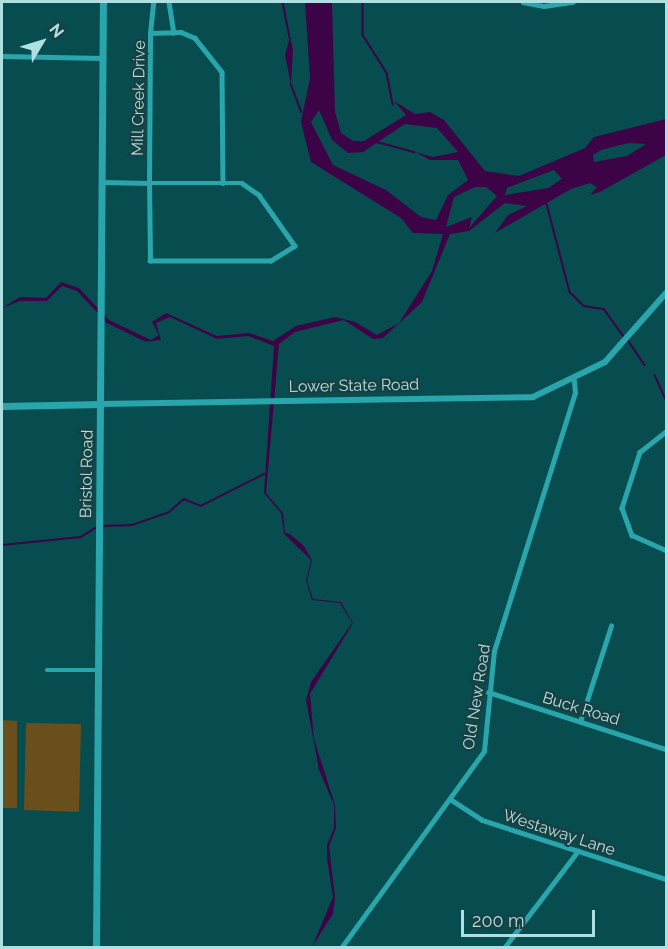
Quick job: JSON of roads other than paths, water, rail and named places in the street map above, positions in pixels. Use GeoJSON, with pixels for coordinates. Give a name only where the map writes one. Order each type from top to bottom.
{"type":"FeatureCollection","features":[{"type":"Feature","properties":{"kind":"main road","name":"Bristol Road"},"geometry":{"type":"LineString","coordinates":[[96,948],[103,2]]}},
{"type":"Feature","properties":{"kind":"main road","name":"Lower State Road"},"geometry":{"type":"LineString","coordinates":[[2,406],[101,404]]}},
{"type":"Feature","properties":{"kind":"street"},"geometry":{"type":"LineString","coordinates":[[150,33],[153,2]]}},
{"type":"Feature","properties":{"kind":"street"},"geometry":{"type":"LineString","coordinates":[[169,2],[174,33]]}},
{"type":"Feature","properties":{"kind":"street"},"geometry":{"type":"LineString","coordinates":[[524,2],[544,6],[573,2]]}},
{"type":"Feature","properties":{"kind":"street","name":"Mill Creek Drive"},"geometry":{"type":"LineString","coordinates":[[150,33],[174,33],[195,38],[222,72],[223,183],[250,186],[295,246],[271,261],[150,261],[150,33]]}},
{"type":"Feature","properties":{"kind":"street"},"geometry":{"type":"LineString","coordinates":[[2,56],[103,58]]}},
{"type":"Feature","properties":{"kind":"street"},"geometry":{"type":"LineString","coordinates":[[102,182],[223,183]]}},
{"type":"Feature","properties":{"kind":"street","name":"Lower State Road"},"geometry":{"type":"LineString","coordinates":[[101,404],[527,398],[574,381],[625,344],[666,293]]}},
{"type":"Feature","properties":{"kind":"street","name":"Old New Road"},"geometry":{"type":"LineString","coordinates":[[341,948],[484,751],[488,692],[494,651],[575,393],[574,381]]}},
{"type":"Feature","properties":{"kind":"street"},"geometry":{"type":"LineString","coordinates":[[666,432],[640,452],[622,507],[633,535],[666,550]]}},
{"type":"Feature","properties":{"kind":"street"},"geometry":{"type":"LineString","coordinates":[[580,722],[611,626]]}},
{"type":"Feature","properties":{"kind":"street"},"geometry":{"type":"LineString","coordinates":[[47,670],[99,670]]}},
{"type":"Feature","properties":{"kind":"street","name":"Buck Road"},"geometry":{"type":"LineString","coordinates":[[488,692],[666,749]]}},
{"type":"Feature","properties":{"kind":"street","name":"Westaway Lane"},"geometry":{"type":"LineString","coordinates":[[450,799],[482,820],[666,879]]}},
{"type":"Feature","properties":{"kind":"street"},"geometry":{"type":"LineString","coordinates":[[504,948],[578,851]]}},
{"type":"Feature","properties":{"kind":"waterway"},"geometry":{"type":"LineString","coordinates":[[283,2],[290,38]]}},
{"type":"Feature","properties":{"kind":"waterway"},"geometry":{"type":"LineString","coordinates":[[363,2],[363,35],[387,73],[393,104]]}},
{"type":"Feature","properties":{"kind":"waterway"},"geometry":{"type":"LineString","coordinates":[[291,84],[302,112]]}},
{"type":"Feature","properties":{"kind":"waterway"},"geometry":{"type":"LineString","coordinates":[[377,142],[415,152]]}},
{"type":"Feature","properties":{"kind":"waterway"},"geometry":{"type":"LineString","coordinates":[[547,204],[570,292],[584,306],[604,309],[624,337]]}},
{"type":"Feature","properties":{"kind":"waterway"},"geometry":{"type":"LineString","coordinates":[[628,340],[645,365]]}},
{"type":"Feature","properties":{"kind":"waterway"},"geometry":{"type":"LineString","coordinates":[[655,375],[666,400]]}},
{"type":"Feature","properties":{"kind":"waterway"},"geometry":{"type":"LineString","coordinates":[[101,526],[132,525],[169,512],[184,499],[201,506],[264,474]]}},
{"type":"Feature","properties":{"kind":"waterway"},"geometry":{"type":"LineString","coordinates":[[2,545],[81,537],[97,527]]}}]}
